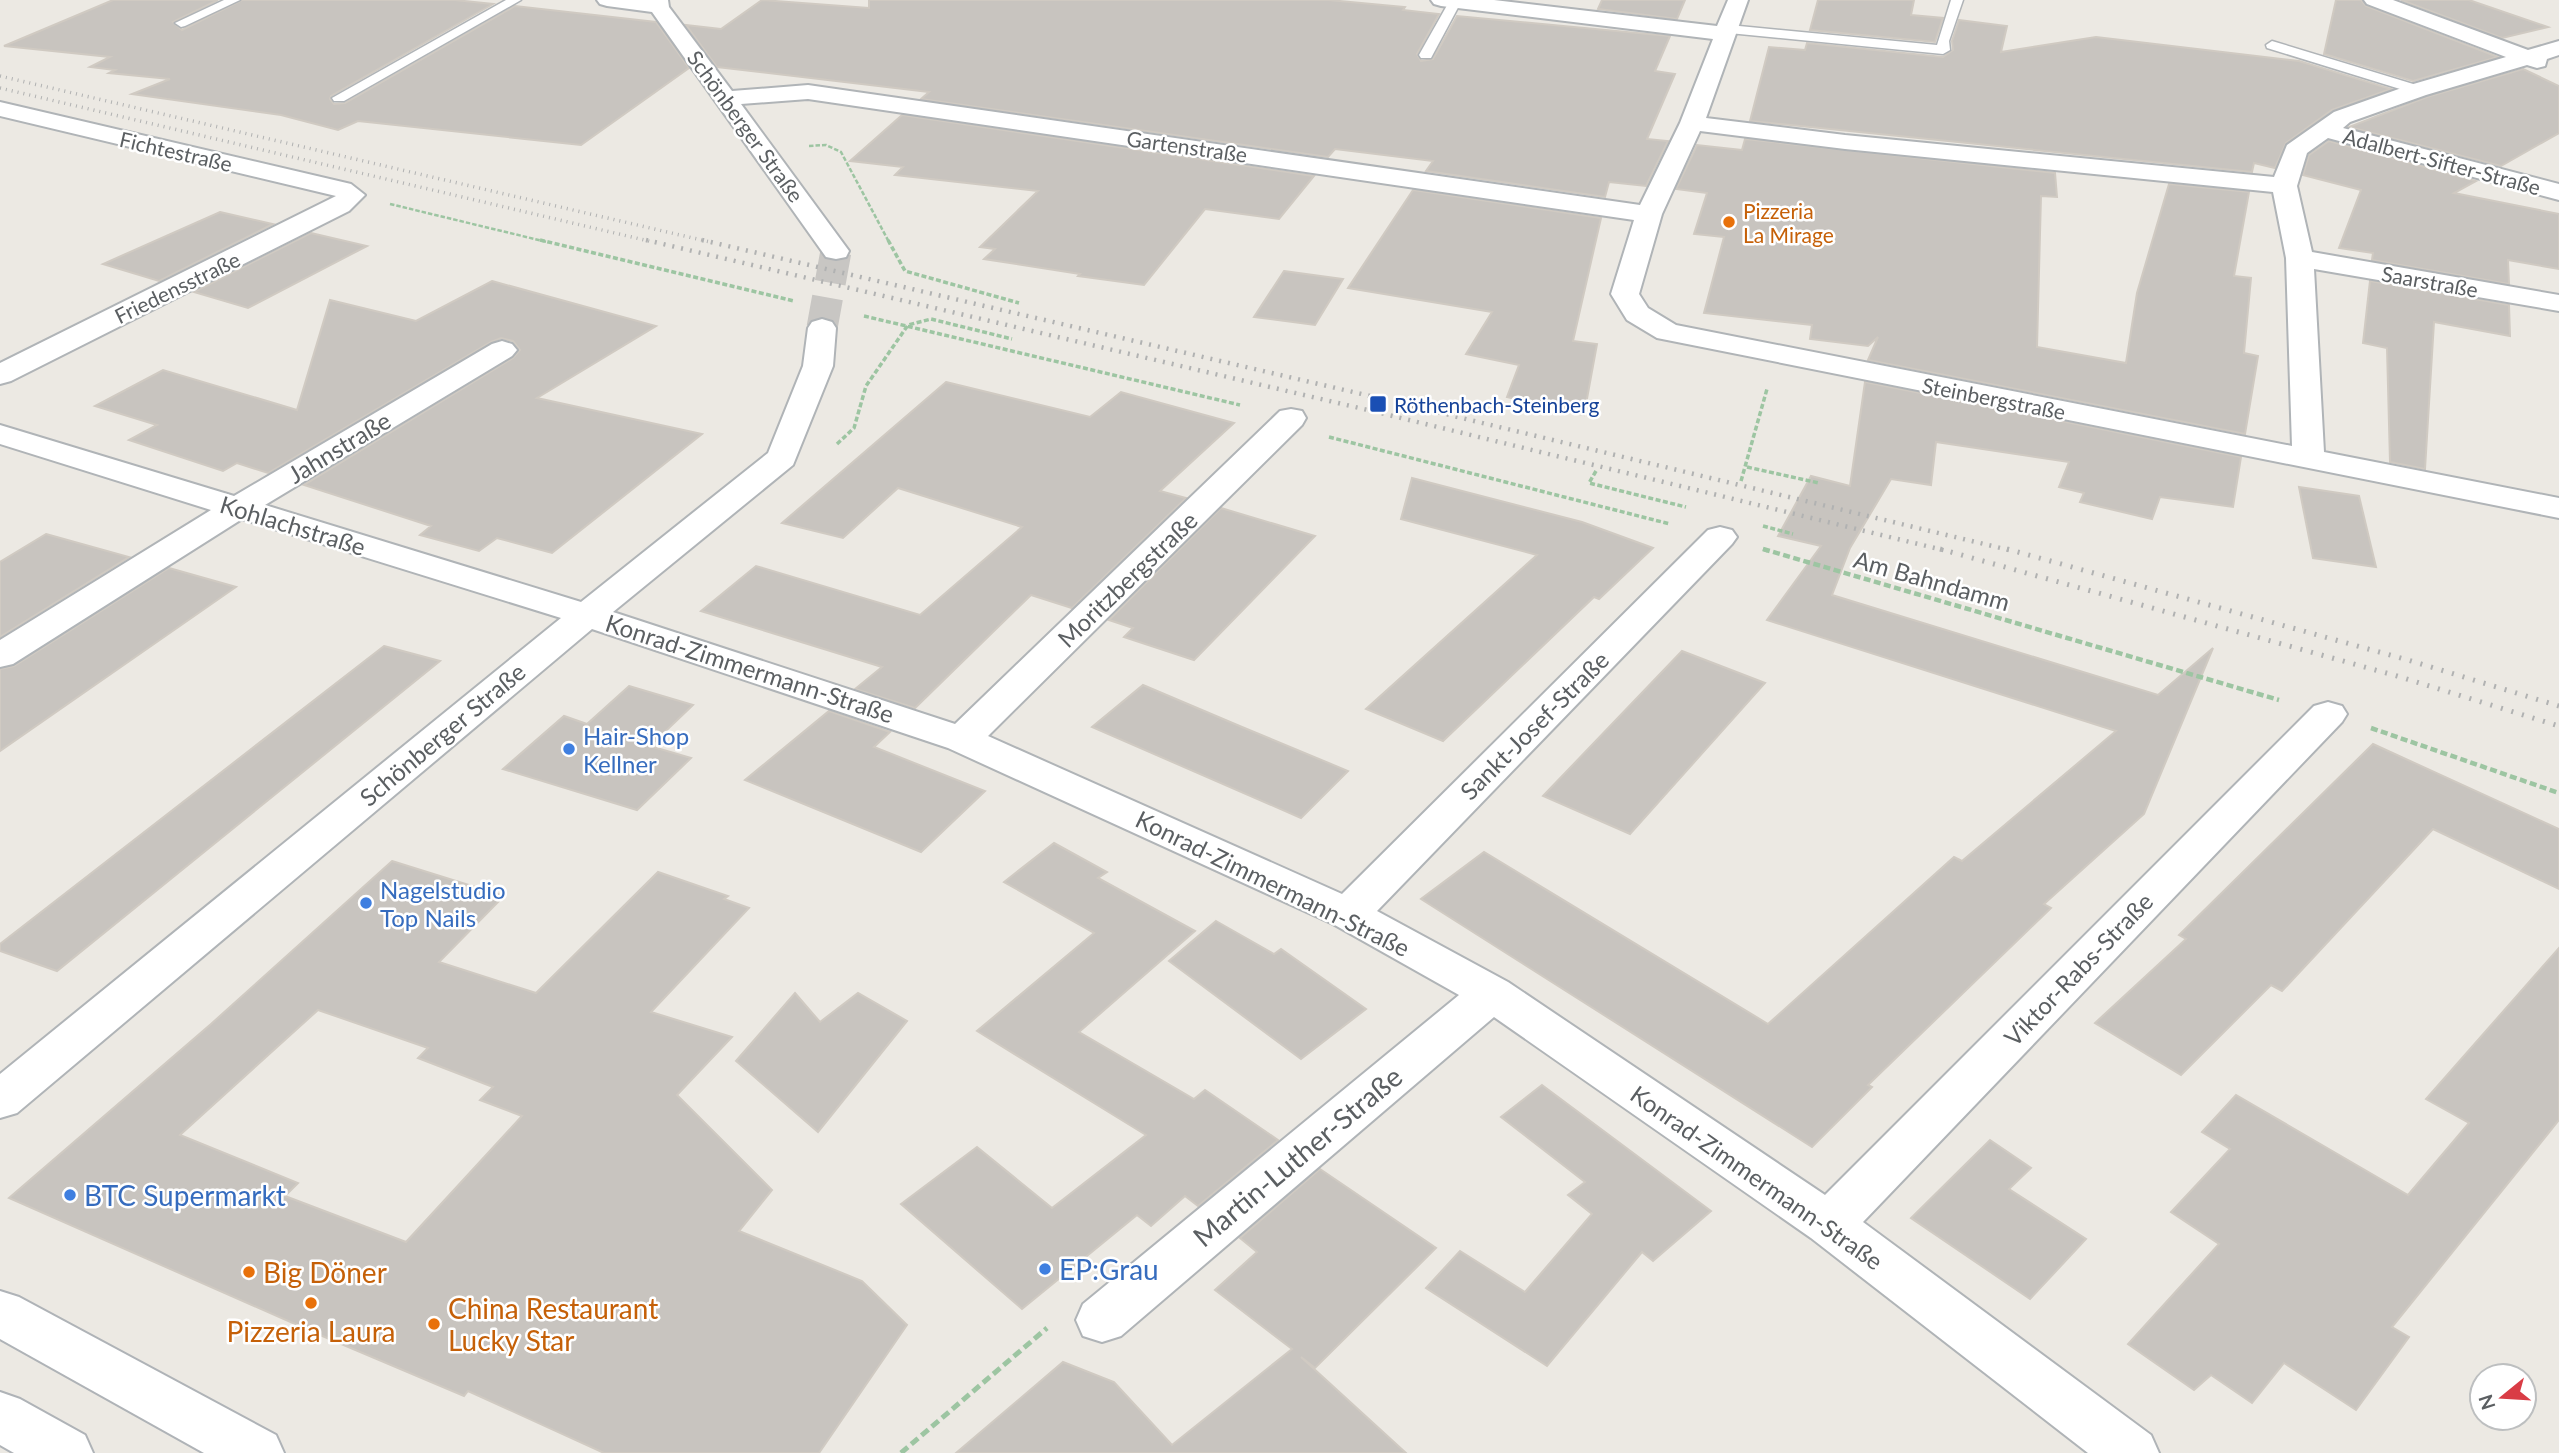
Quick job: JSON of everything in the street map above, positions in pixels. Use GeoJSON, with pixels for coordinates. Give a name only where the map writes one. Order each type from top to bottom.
{"type":"FeatureCollection","features":[{"type":"Feature","properties":{"kind":"street"},"geometry":{"type":"LineString","coordinates":[[607,0],[659,3]]}},
{"type":"Feature","properties":{"kind":"street","name":"Steinbergstraße"},"geometry":{"type":"LineString","coordinates":[[1738,0],[1692,124],[1649,214],[1625,294],[1637,314],[1667,332],[2559,508]]}},
{"type":"Feature","properties":{"kind":"street"},"geometry":{"type":"LineString","coordinates":[[2374,0],[2559,68]]}},
{"type":"Feature","properties":{"kind":"street"},"geometry":{"type":"LineString","coordinates":[[1448,1],[1530,5],[1728,31]]}},
{"type":"Feature","properties":{"kind":"street","name":"Schönberger Straße"},"geometry":{"type":"LineString","coordinates":[[659,3],[836,251]]}},
{"type":"Feature","properties":{"kind":"street"},"geometry":{"type":"LineString","coordinates":[[2308,460],[2300,258],[2284,186],[2296,150],[2342,117],[2418,90],[2559,48]]}},
{"type":"Feature","properties":{"kind":"street","name":"Gartenstraße"},"geometry":{"type":"LineString","coordinates":[[725,99],[808,92],[1649,214]]}},
{"type":"Feature","properties":{"kind":"street","name":"Fichtestraße"},"geometry":{"type":"LineString","coordinates":[[0,109],[342,189],[352,195]]}},
{"type":"Feature","properties":{"kind":"street"},"geometry":{"type":"LineString","coordinates":[[0,130],[30,117]]}},
{"type":"Feature","properties":{"kind":"street"},"geometry":{"type":"LineString","coordinates":[[1692,124],[2284,186]]}},
{"type":"Feature","properties":{"kind":"street","name":"Adalbert-Sifter-Straße"},"geometry":{"type":"LineString","coordinates":[[2324,130],[2559,192]]}},
{"type":"Feature","properties":{"kind":"street","name":"Friedensstraße"},"geometry":{"type":"LineString","coordinates":[[0,375],[340,206],[352,195]]}},
{"type":"Feature","properties":{"kind":"street","name":"Saarstraße"},"geometry":{"type":"LineString","coordinates":[[2300,258],[2559,303]]}},
{"type":"Feature","properties":{"kind":"street","name":"Schönberger Straße"},"geometry":{"type":"LineString","coordinates":[[0,1100],[587,615],[782,458],[818,366],[822,328]]}},
{"type":"Feature","properties":{"kind":"street","name":"Jahnstraße"},"geometry":{"type":"LineString","coordinates":[[0,656],[237,508],[502,349]]}},
{"type":"Feature","properties":{"kind":"street","name":"Moritzbergstraße"},"geometry":{"type":"LineString","coordinates":[[962,739],[1291,418]]}},
{"type":"Feature","properties":{"kind":"street","name":"Kohlachstraße"},"geometry":{"type":"LineString","coordinates":[[0,433],[587,615]]}},
{"type":"Feature","properties":{"kind":"street","name":"Sankt-Josef-Straße"},"geometry":{"type":"LineString","coordinates":[[1348,914],[1708,523]]}},
{"type":"Feature","properties":{"kind":"street","name":"Konrad-Zimmermann-Straße"},"geometry":{"type":"LineString","coordinates":[[587,615],[962,739],[1348,914],[1492,993],[1829,1224],[2131,1453]]}},
{"type":"Feature","properties":{"kind":"street","name":"Viktor-Rabs-Straße"},"geometry":{"type":"LineString","coordinates":[[1829,1224],[2328,714]]}},
{"type":"Feature","properties":{"kind":"street","name":"Martin-Luther-Straße"},"geometry":{"type":"LineString","coordinates":[[1102,1320],[1492,993]]}},
{"type":"Feature","properties":{"kind":"street"},"geometry":{"type":"LineString","coordinates":[[0,1313],[257,1453]]}},
{"type":"Feature","properties":{"kind":"street"},"geometry":{"type":"LineString","coordinates":[[0,1416],[65,1453]]}},
{"type":"Feature","properties":{"kind":"lane"},"geometry":{"type":"LineString","coordinates":[[181,23],[233,0]]}},
{"type":"Feature","properties":{"kind":"lane"},"geometry":{"type":"LineString","coordinates":[[339,98],[515,0]]}},
{"type":"Feature","properties":{"kind":"lane"},"geometry":{"type":"LineString","coordinates":[[1728,31],[1943,50],[1943,41],[1957,0]]}},
{"type":"Feature","properties":{"kind":"lane"},"geometry":{"type":"LineString","coordinates":[[1426,55],[1448,1]]}},
{"type":"Feature","properties":{"kind":"lane"},"geometry":{"type":"LineString","coordinates":[[2272,45],[2418,90]]}},
{"type":"Feature","properties":{"kind":"path"},"geometry":{"type":"LineString","coordinates":[[766,151],[826,145],[841,152],[905,271],[1019,303]]}},
{"type":"Feature","properties":{"kind":"path"},"geometry":{"type":"LineString","coordinates":[[782,458],[835,447],[854,428],[866,386],[908,325],[931,319],[1012,339]]}},
{"type":"Feature","properties":{"kind":"path"},"geometry":{"type":"LineString","coordinates":[[1741,481],[1776,354]]}},
{"type":"Feature","properties":{"kind":"path","name":"Am Bahndamm"},"geometry":{"type":"LineString","coordinates":[[1291,418],[1312,433],[1708,523],[2328,714],[2559,793]]}},
{"type":"Feature","properties":{"kind":"path"},"geometry":{"type":"LineString","coordinates":[[1747,467],[1819,484]]}},
{"type":"Feature","properties":{"kind":"path"},"geometry":{"type":"LineString","coordinates":[[1596,471],[1589,483],[1708,523]]}},
{"type":"Feature","properties":{"kind":"path"},"geometry":{"type":"LineString","coordinates":[[901,1453],[1058,1319],[1102,1320]]}},
{"type":"Feature","properties":{"kind":"building"},"geometry":{"type":"Polygon","coordinates":[[[113,0],[218,0],[173,22],[182,30],[242,0],[455,0],[493,4],[331,96],[334,104],[345,103],[515,6],[656,22],[689,68],[581,145],[358,121],[338,130],[281,115],[132,94],[170,79],[109,73],[115,70],[90,67],[110,57],[4,46],[113,0]]]}},
{"type":"Feature","properties":{"kind":"building"},"geometry":{"type":"Polygon","coordinates":[[[762,0],[869,8],[869,0],[1329,0],[1405,7],[1403,10],[1439,14],[1417,54],[1421,61],[1433,59],[1457,16],[1670,36],[1655,71],[1675,74],[1647,139],[1668,141],[1646,186],[1609,182],[1605,197],[1426,171],[1433,161],[1335,149],[1328,157],[921,99],[929,92],[717,67],[686,25],[721,29],[762,0]]]}},
{"type":"Feature","properties":{"kind":"building"},"geometry":{"type":"Polygon","coordinates":[[[1602,0],[1685,0],[1677,19],[1598,9],[1602,0]]]}},
{"type":"Feature","properties":{"kind":"building"},"geometry":{"type":"Polygon","coordinates":[[[1818,0],[1914,0],[1911,15],[1943,18],[1935,42],[1810,30],[1818,0]]]}},
{"type":"Feature","properties":{"kind":"building"},"geometry":{"type":"Polygon","coordinates":[[[2336,0],[2361,0],[2366,6],[2498,57],[2413,81],[2324,54],[2336,0]]]}},
{"type":"Feature","properties":{"kind":"building"},"geometry":{"type":"Polygon","coordinates":[[[2401,0],[2469,0],[2548,27],[2502,38],[2401,0]]]}},
{"type":"Feature","properties":{"kind":"building"},"geometry":{"type":"Polygon","coordinates":[[[1959,20],[2007,26],[2001,52],[2096,37],[2299,61],[2391,89],[2332,110],[2286,143],[2275,168],[2254,163],[2252,172],[1750,121],[1769,47],[1805,50],[1807,43],[1943,57],[1953,50],[1952,41],[1959,20]]]}},
{"type":"Feature","properties":{"kind":"building"},"geometry":{"type":"Polygon","coordinates":[[[2523,69],[2559,86],[2559,133],[2501,166],[2349,127],[2427,97],[2523,69]]]}},
{"type":"Feature","properties":{"kind":"building"},"geometry":{"type":"Polygon","coordinates":[[[902,115],[1314,176],[1279,219],[1205,209],[1144,285],[1078,276],[1080,274],[984,259],[995,249],[980,247],[1038,191],[895,175],[903,167],[850,161],[902,115]]]}},
{"type":"Feature","properties":{"kind":"building"},"geometry":{"type":"Polygon","coordinates":[[[1745,139],[2055,173],[2057,197],[2041,196],[2037,347],[2126,363],[2137,293],[2169,184],[2249,192],[2234,276],[2251,278],[2244,353],[2258,356],[2245,434],[1868,360],[1878,337],[1868,346],[1810,339],[1812,325],[1704,313],[1724,237],[1694,234],[1707,193],[1676,189],[1697,145],[1742,150],[1745,139]]]}},
{"type":"Feature","properties":{"kind":"building"},"geometry":{"type":"Polygon","coordinates":[[[2329,141],[2476,181],[2454,193],[2559,214],[2559,269],[2508,260],[2509,284],[2372,260],[2373,253],[2339,248],[2361,190],[2303,175],[2309,155],[2329,141]]]}},
{"type":"Feature","properties":{"kind":"building"},"geometry":{"type":"Polygon","coordinates":[[[1413,190],[1601,218],[1573,341],[1597,344],[1584,415],[1507,397],[1519,365],[1466,354],[1492,312],[1348,288],[1413,190]]]}},
{"type":"Feature","properties":{"kind":"building"},"geometry":{"type":"Polygon","coordinates":[[[220,212],[273,224],[159,281],[103,264],[220,212]]]}},
{"type":"Feature","properties":{"kind":"building"},"geometry":{"type":"Polygon","coordinates":[[[311,233],[367,246],[248,308],[194,292],[311,233]]]}},
{"type":"Feature","properties":{"kind":"building"},"geometry":{"type":"Polygon","coordinates":[[[1284,271],[1343,279],[1315,325],[1254,317],[1284,271]]]}},
{"type":"Feature","properties":{"kind":"building"},"geometry":{"type":"Polygon","coordinates":[[[492,281],[656,326],[537,398],[702,434],[552,553],[497,538],[479,551],[420,535],[431,526],[304,485],[513,358],[520,350],[513,341],[501,338],[491,342],[268,473],[237,463],[223,471],[129,440],[157,425],[95,406],[163,370],[297,410],[330,300],[416,321],[492,281]]]}},
{"type":"Feature","properties":{"kind":"building"},"geometry":{"type":"Polygon","coordinates":[[[2370,281],[2509,305],[2510,336],[2434,322],[2425,469],[2390,462],[2387,348],[2363,343],[2370,281]]]}},
{"type":"Feature","properties":{"kind":"building"},"geometry":{"type":"Polygon","coordinates":[[[946,382],[1090,417],[1121,392],[1234,423],[1160,491],[1186,498],[1072,608],[1031,595],[915,708],[855,689],[882,667],[701,611],[756,566],[920,615],[1022,527],[898,488],[843,538],[782,523],[946,382]]]}},
{"type":"Feature","properties":{"kind":"building"},"geometry":{"type":"Polygon","coordinates":[[[1865,382],[2241,457],[2233,507],[2160,497],[2152,519],[2080,502],[2084,493],[2059,487],[2069,462],[1936,442],[1931,485],[1891,479],[1850,548],[1832,595],[2158,695],[2213,648],[2144,814],[2044,904],[2051,908],[1868,1085],[1872,1087],[1812,1147],[1421,899],[1484,852],[1768,1024],[1954,857],[1962,861],[2116,731],[1767,620],[1821,546],[1778,536],[1811,476],[1850,486],[1865,382]]]}},
{"type":"Feature","properties":{"kind":"building"},"geometry":{"type":"Polygon","coordinates":[[[1412,478],[1582,522],[1653,548],[1599,599],[1594,597],[1443,741],[1366,709],[1537,555],[1401,519],[1412,478]]]}},
{"type":"Feature","properties":{"kind":"building"},"geometry":{"type":"Polygon","coordinates":[[[2299,487],[2359,496],[2376,567],[2313,558],[2299,487]]]}},
{"type":"Feature","properties":{"kind":"building"},"geometry":{"type":"Polygon","coordinates":[[[1221,508],[1315,536],[1194,660],[1124,637],[1133,628],[1109,620],[1221,508]]]}},
{"type":"Feature","properties":{"kind":"building"},"geometry":{"type":"Polygon","coordinates":[[[46,534],[129,557],[0,637],[0,562],[46,534]]]}},
{"type":"Feature","properties":{"kind":"building"},"geometry":{"type":"Polygon","coordinates":[[[169,568],[236,587],[0,751],[0,669],[14,666],[169,568]]]}},
{"type":"Feature","properties":{"kind":"building"},"geometry":{"type":"Polygon","coordinates":[[[384,646],[440,661],[57,971],[0,951],[0,944],[384,646]]]}},
{"type":"Feature","properties":{"kind":"building"},"geometry":{"type":"Polygon","coordinates":[[[1682,651],[1765,683],[1630,834],[1543,796],[1682,651]]]}},
{"type":"Feature","properties":{"kind":"building"},"geometry":{"type":"Polygon","coordinates":[[[1143,685],[1348,771],[1301,818],[1092,727],[1143,685]]]}},
{"type":"Feature","properties":{"kind":"building"},"geometry":{"type":"Polygon","coordinates":[[[629,686],[693,705],[650,746],[691,758],[637,810],[503,769],[564,716],[587,724],[629,686]]]}},
{"type":"Feature","properties":{"kind":"building"},"geometry":{"type":"Polygon","coordinates":[[[829,711],[890,732],[874,747],[985,791],[921,852],[745,780],[829,711]]]}},
{"type":"Feature","properties":{"kind":"building"},"geometry":{"type":"Polygon","coordinates":[[[2373,744],[2559,829],[2559,889],[2433,829],[2282,991],[2271,985],[2181,1075],[2095,1023],[2186,939],[2179,935],[2373,744]]]}},
{"type":"Feature","properties":{"kind":"building"},"geometry":{"type":"Polygon","coordinates":[[[1054,843],[1107,872],[1098,878],[1195,931],[1079,1032],[1194,1099],[1205,1090],[1278,1140],[1198,1206],[1185,1196],[1151,1226],[1137,1215],[1022,1309],[901,1204],[977,1147],[1052,1208],[1146,1135],[977,1031],[1094,933],[1004,882],[1054,843]]]}},
{"type":"Feature","properties":{"kind":"building"},"geometry":{"type":"Polygon","coordinates":[[[392,861],[504,896],[439,962],[536,993],[658,872],[728,896],[724,899],[749,908],[651,1012],[732,1037],[677,1095],[772,1190],[739,1231],[862,1281],[907,1325],[819,1453],[604,1453],[468,1391],[464,1396],[320,1335],[9,1198],[211,1024],[392,861]],[[318,1010],[180,1135],[298,1183],[285,1196],[406,1242],[522,1116],[480,1100],[493,1087],[418,1058],[428,1048],[318,1010]]]}},
{"type":"Feature","properties":{"kind":"building"},"geometry":{"type":"Polygon","coordinates":[[[1216,921],[1274,954],[1281,949],[1366,1009],[1301,1059],[1169,961],[1216,921]]]}},
{"type":"Feature","properties":{"kind":"building"},"geometry":{"type":"Polygon","coordinates":[[[2559,948],[2559,1120],[2392,1327],[2409,1337],[2356,1410],[2284,1363],[2252,1403],[2211,1375],[2194,1390],[2128,1344],[2219,1244],[2171,1212],[2230,1149],[2202,1132],[2236,1095],[2408,1195],[2469,1123],[2426,1099],[2559,948]]]}},
{"type":"Feature","properties":{"kind":"building"},"geometry":{"type":"Polygon","coordinates":[[[795,993],[820,1022],[858,993],[907,1021],[818,1132],[736,1061],[795,993]]]}},
{"type":"Feature","properties":{"kind":"building"},"geometry":{"type":"Polygon","coordinates":[[[1542,1085],[1711,1211],[1653,1261],[1642,1252],[1547,1366],[1426,1288],[1460,1251],[1525,1292],[1592,1214],[1568,1195],[1585,1182],[1501,1117],[1542,1085]]]}},
{"type":"Feature","properties":{"kind":"building"},"geometry":{"type":"Polygon","coordinates":[[[1990,1140],[2031,1168],[2009,1189],[2086,1239],[2030,1299],[1911,1218],[1990,1140]]]}},
{"type":"Feature","properties":{"kind":"building"},"geometry":{"type":"Polygon","coordinates":[[[1320,1169],[1436,1248],[1315,1368],[1301,1357],[1406,1453],[956,1453],[1063,1362],[1114,1382],[1172,1445],[1292,1349],[1215,1290],[1257,1252],[1240,1238],[1320,1169]]]}},
{"type":"Feature","properties":{"kind":"tunnel"},"geometry":{"type":"LineString","coordinates":[[822,328],[836,251]]}},
{"type":"Feature","properties":{"kind":"railway"},"geometry":{"type":"LineString","coordinates":[[0,76],[710,242]]}},
{"type":"Feature","properties":{"kind":"railway"},"geometry":{"type":"LineString","coordinates":[[0,88],[653,242]]}},
{"type":"Feature","properties":{"kind":"railway"},"geometry":{"type":"LineString","coordinates":[[646,240],[1372,411],[1947,551]]}},
{"type":"Feature","properties":{"kind":"railway"},"geometry":{"type":"LineString","coordinates":[[702,240],[1383,399],[2013,551]]}},
{"type":"Feature","properties":{"kind":"railway"},"geometry":{"type":"LineString","coordinates":[[1940,549],[2397,676],[2559,726]]}},
{"type":"Feature","properties":{"kind":"railway"},"geometry":{"type":"LineString","coordinates":[[2007,549],[2408,660],[2559,706]]}},
{"type":"Feature","properties":{"kind":"place","name":"Pizzeria La Mirage"},"geometry":{"type":"Point","coordinates":[1729,222]}},
{"type":"Feature","properties":{"kind":"place","name":"Röthenbach-Steinberg"},"geometry":{"type":"Point","coordinates":[1378,404]}},
{"type":"Feature","properties":{"kind":"place","name":"Hair-Shop Kellner"},"geometry":{"type":"Point","coordinates":[569,749]}},
{"type":"Feature","properties":{"kind":"place","name":"Nagelstudio Top Nails"},"geometry":{"type":"Point","coordinates":[366,903]}},
{"type":"Feature","properties":{"kind":"place","name":"BTC Supermarkt"},"geometry":{"type":"Point","coordinates":[70,1195]}},
{"type":"Feature","properties":{"kind":"place","name":"EP:Grau"},"geometry":{"type":"Point","coordinates":[1045,1269]}},
{"type":"Feature","properties":{"kind":"place","name":"Big Döner"},"geometry":{"type":"Point","coordinates":[249,1272]}},
{"type":"Feature","properties":{"kind":"place","name":"Pizzeria Laura"},"geometry":{"type":"Point","coordinates":[311,1303]}},
{"type":"Feature","properties":{"kind":"place","name":"China Restaurant Lucky Star"},"geometry":{"type":"Point","coordinates":[434,1324]}}]}
